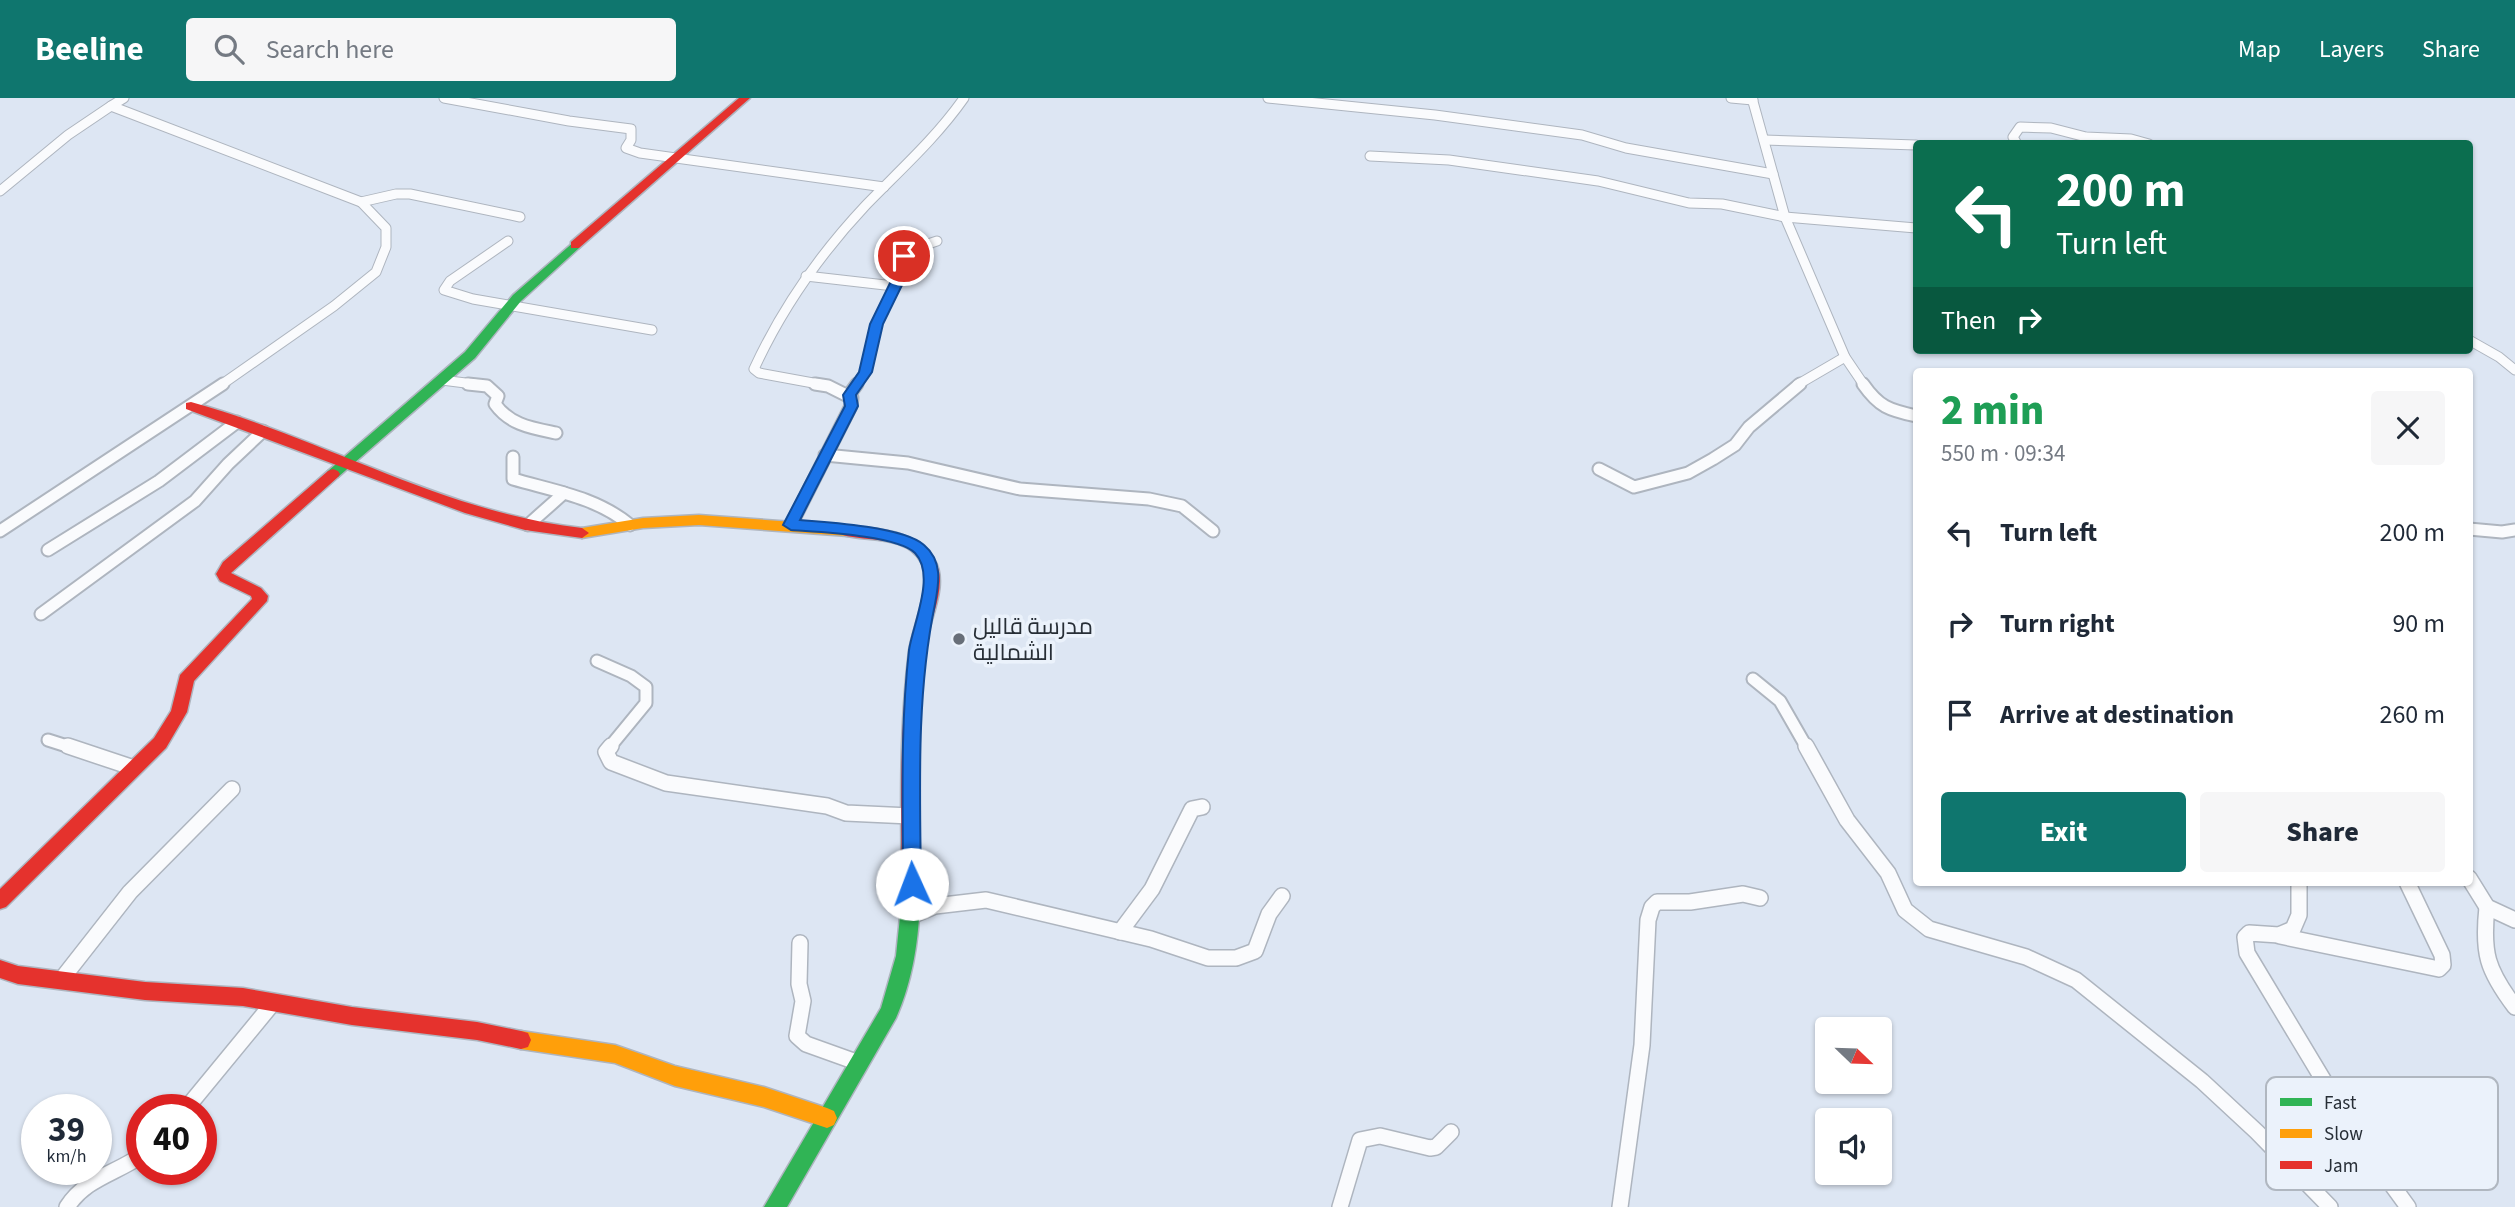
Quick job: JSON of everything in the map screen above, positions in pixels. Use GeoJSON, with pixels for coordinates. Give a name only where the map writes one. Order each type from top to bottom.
{"type":"FeatureCollection","features":[{"type":"Feature","properties":{"kind":"street"},"geometry":{"type":"LineString","coordinates":[[0,191],[46,156],[74,130],[124,98]]}},
{"type":"Feature","properties":{"kind":"street"},"geometry":{"type":"LineString","coordinates":[[443,98],[569,121],[631,129],[631,140],[626,148],[639,153],[884,187]]}},
{"type":"Feature","properties":{"kind":"street"},"geometry":{"type":"LineString","coordinates":[[0,901],[160,743],[179,712],[186,679],[259,601],[257,592],[225,577],[224,571],[442,380],[491,332],[511,304],[624,202],[679,158],[746,98]]}},
{"type":"Feature","properties":{"kind":"street"},"geometry":{"type":"LineString","coordinates":[[791,525],[852,406],[852,398],[828,386],[759,373],[754,369],[772,329],[806,276],[884,187],[921,153],[949,121],[964,98]]}},
{"type":"Feature","properties":{"kind":"street"},"geometry":{"type":"LineString","coordinates":[[1268,98],[1435,115],[1582,135],[1626,149],[1773,174]]}},
{"type":"Feature","properties":{"kind":"street"},"geometry":{"type":"LineString","coordinates":[[1731,98],[1752,99],[1785,217],[1845,357],[1876,402],[1913,415]]}},
{"type":"Feature","properties":{"kind":"street"},"geometry":{"type":"LineString","coordinates":[[0,531],[287,341],[376,272],[386,247],[386,228],[361,202],[111,106]]}},
{"type":"Feature","properties":{"kind":"street"},"geometry":{"type":"LineString","coordinates":[[2015,140],[2013,136],[2020,127],[2051,128],[2086,137],[2135,140]]}},
{"type":"Feature","properties":{"kind":"street"},"geometry":{"type":"LineString","coordinates":[[1764,140],[1913,145]]}},
{"type":"Feature","properties":{"kind":"street"},"geometry":{"type":"LineString","coordinates":[[1370,156],[1449,160],[1598,181],[1689,203],[1722,204],[1785,217],[1913,228]]}},
{"type":"Feature","properties":{"kind":"street"},"geometry":{"type":"LineString","coordinates":[[361,202],[396,194],[410,194],[520,218]]}},
{"type":"Feature","properties":{"kind":"street"},"geometry":{"type":"LineString","coordinates":[[849,395],[865,372],[877,324],[898,279],[899,263],[919,245],[937,241]]}},
{"type":"Feature","properties":{"kind":"street"},"geometry":{"type":"LineString","coordinates":[[508,242],[450,281],[444,290],[473,299],[652,330]]}},
{"type":"Feature","properties":{"kind":"street"},"geometry":{"type":"LineString","coordinates":[[806,276],[894,286]]}},
{"type":"Feature","properties":{"kind":"street"},"geometry":{"type":"LineString","coordinates":[[2473,342],[2515,370]]}},
{"type":"Feature","properties":{"kind":"street"},"geometry":{"type":"LineString","coordinates":[[2499,357],[2515,355]]}},
{"type":"Feature","properties":{"kind":"street"},"geometry":{"type":"LineString","coordinates":[[1600,468],[1634,487],[1688,472],[1735,445],[1749,427],[1807,378],[1845,357]]}},
{"type":"Feature","properties":{"kind":"street"},"geometry":{"type":"LineString","coordinates":[[442,380],[487,386],[498,396],[495,404],[500,414],[512,422],[556,433]]}},
{"type":"Feature","properties":{"kind":"street"},"geometry":{"type":"LineString","coordinates":[[191,406],[498,520],[573,534],[630,525],[699,520],[791,525],[846,529],[890,537],[919,548],[930,564],[932,578],[918,648],[913,699],[911,916],[898,989],[890,1012],[775,1207]]}},
{"type":"Feature","properties":{"kind":"street"},"geometry":{"type":"LineString","coordinates":[[48,550],[159,481],[237,422]]}},
{"type":"Feature","properties":{"kind":"street"},"geometry":{"type":"LineString","coordinates":[[41,614],[195,501],[228,464],[263,431]]}},
{"type":"Feature","properties":{"kind":"street"},"geometry":{"type":"LineString","coordinates":[[825,455],[908,463],[1020,489],[1149,499],[1182,506],[1213,531]]}},
{"type":"Feature","properties":{"kind":"street"},"geometry":{"type":"LineString","coordinates":[[513,457],[513,479],[564,493],[617,513],[630,525]]}},
{"type":"Feature","properties":{"kind":"street"},"geometry":{"type":"LineString","coordinates":[[528,525],[564,493]]}},
{"type":"Feature","properties":{"kind":"street"},"geometry":{"type":"LineString","coordinates":[[2473,529],[2502,532],[2515,530]]}},
{"type":"Feature","properties":{"kind":"street"},"geometry":{"type":"LineString","coordinates":[[597,661],[631,676],[646,687],[646,703],[606,752],[611,762],[666,783],[827,806],[846,813],[910,817]]}},
{"type":"Feature","properties":{"kind":"street"},"geometry":{"type":"LineString","coordinates":[[1753,679],[1780,701],[1847,820],[1888,873],[1899,900],[1915,919],[1929,929],[2026,957],[2076,980],[2202,1082],[2266,1141]]}},
{"type":"Feature","properties":{"kind":"street"},"geometry":{"type":"LineString","coordinates":[[48,740],[134,768]]}},
{"type":"Feature","properties":{"kind":"street"},"geometry":{"type":"LineString","coordinates":[[61,980],[130,892],[232,789]]}},
{"type":"Feature","properties":{"kind":"street"},"geometry":{"type":"LineString","coordinates":[[1121,932],[1156,881],[1192,809],[1202,807]]}},
{"type":"Feature","properties":{"kind":"street"},"geometry":{"type":"LineString","coordinates":[[2473,884],[2487,906],[2515,920]]}},
{"type":"Feature","properties":{"kind":"street"},"geometry":{"type":"LineString","coordinates":[[2280,935],[2292,931],[2296,926],[2300,910],[2299,886]]}},
{"type":"Feature","properties":{"kind":"street"},"geometry":{"type":"LineString","coordinates":[[2322,1077],[2247,953],[2245,937],[2249,933],[2280,935],[2395,962],[2439,969],[2443,965],[2442,955],[2409,886]]}},
{"type":"Feature","properties":{"kind":"street"},"geometry":{"type":"LineString","coordinates":[[1620,1207],[1638,1089],[1648,971],[1648,920],[1652,907],[1657,902],[1690,902],[1744,894],[1760,898]]}},
{"type":"Feature","properties":{"kind":"street"},"geometry":{"type":"LineString","coordinates":[[911,916],[935,906],[986,900],[1121,932],[1208,958],[1247,956],[1255,951],[1269,914],[1282,896]]}},
{"type":"Feature","properties":{"kind":"street"},"geometry":{"type":"LineString","coordinates":[[2487,906],[2483,956],[2496,981],[2515,1007]]}},
{"type":"Feature","properties":{"kind":"street"},"geometry":{"type":"LineString","coordinates":[[800,943],[799,984],[803,1001],[797,1036],[806,1044],[859,1063]]}},
{"type":"Feature","properties":{"kind":"street"},"geometry":{"type":"LineString","coordinates":[[0,969],[18,975],[145,991],[243,997],[352,1016],[477,1031],[545,1045],[615,1054],[675,1076],[764,1097],[827,1118]]}},
{"type":"Feature","properties":{"kind":"street"},"geometry":{"type":"LineString","coordinates":[[199,1094],[273,1003]]}},
{"type":"Feature","properties":{"kind":"street"},"geometry":{"type":"LineString","coordinates":[[1340,1207],[1360,1139],[1380,1136],[1430,1148],[1436,1147],[1451,1132]]}},
{"type":"Feature","properties":{"kind":"street"},"geometry":{"type":"LineString","coordinates":[[67,1207],[82,1186],[126,1162]]}},
{"type":"Feature","properties":{"kind":"street"},"geometry":{"type":"LineString","coordinates":[[2313,1190],[2330,1207]]}},
{"type":"Feature","properties":{"kind":"street"},"geometry":{"type":"LineString","coordinates":[[2396,1190],[2408,1207]]}},
{"type":"Feature","properties":{"kind":"traffic: fast"},"geometry":{"type":"LineString","coordinates":[[333,474],[470,355],[517,298],[575,245]]}},
{"type":"Feature","properties":{"kind":"traffic: fast"},"geometry":{"type":"LineString","coordinates":[[775,1207],[889,1012],[905,956],[911,897]]}},
{"type":"Feature","properties":{"kind":"traffic: slow"},"geometry":{"type":"LineString","coordinates":[[582,533],[643,523],[699,520],[848,531]]}},
{"type":"Feature","properties":{"kind":"traffic: slow"},"geometry":{"type":"LineString","coordinates":[[521,1040],[615,1054],[675,1076],[764,1097],[827,1118]]}},
{"type":"Feature","properties":{"kind":"traffic: jam"},"geometry":{"type":"LineString","coordinates":[[575,245],[745,98]]}},
{"type":"Feature","properties":{"kind":"traffic: jam"},"geometry":{"type":"LineString","coordinates":[[191,406],[470,509],[525,525],[582,533]]}},
{"type":"Feature","properties":{"kind":"traffic: jam"},"geometry":{"type":"LineString","coordinates":[[0,901],[160,743],[179,712],[186,679],[259,601],[260,596],[256,592],[225,577],[223,574],[228,566],[333,474]]}},
{"type":"Feature","properties":{"kind":"traffic: jam"},"geometry":{"type":"LineString","coordinates":[[848,531],[881,535],[905,542],[923,554],[931,571],[930,593],[918,641],[912,712],[911,897]]}},
{"type":"Feature","properties":{"kind":"traffic: jam"},"geometry":{"type":"LineString","coordinates":[[0,969],[18,975],[145,991],[243,997],[352,1016],[477,1031],[521,1040]]}},
{"type":"Feature","properties":{"kind":"place","name":"مدرسة قاليل الشمالية"},"geometry":{"type":"Point","coordinates":[959,639]}},
{"type":"Feature","properties":{"kind":"route"},"geometry":{"type":"LineString","coordinates":[[904,256],[899,263],[898,279],[877,324],[865,372],[849,395],[852,398],[852,406],[791,525],[852,530],[890,537],[919,548],[930,564],[932,578],[920,631],[913,699],[910,817],[912,884]]}}]}
